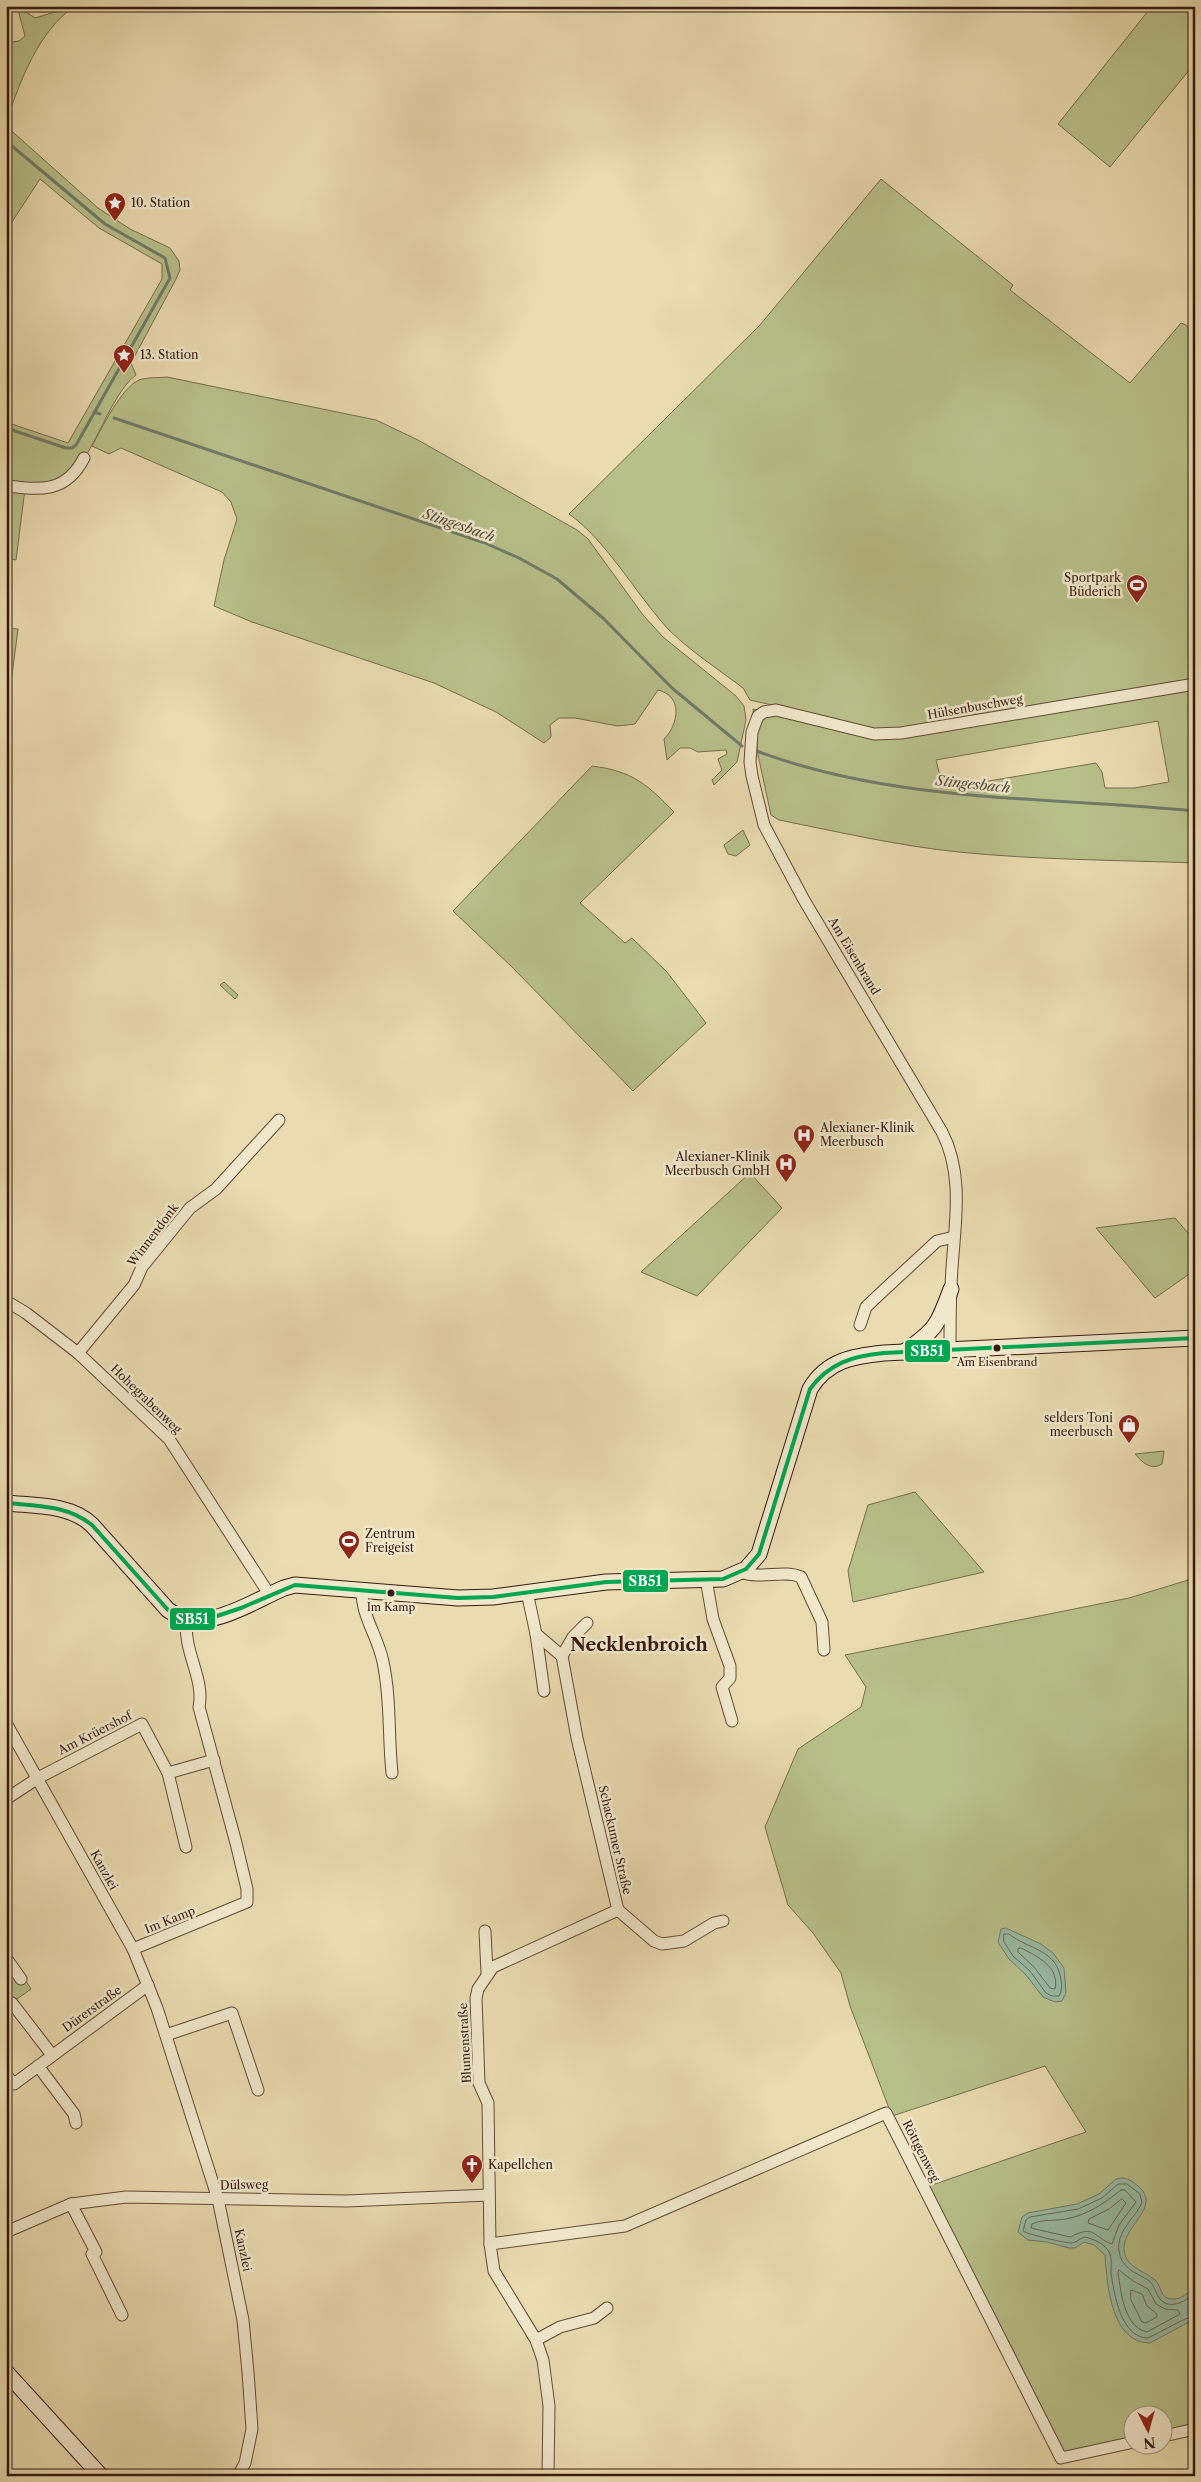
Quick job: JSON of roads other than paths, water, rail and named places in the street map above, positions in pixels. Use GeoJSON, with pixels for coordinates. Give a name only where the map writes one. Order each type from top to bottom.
{"type":"FeatureCollection","features":[{"type":"Feature","properties":{"kind":"main road"},"geometry":{"type":"LineString","coordinates":[[904,1352],[926,1337],[937,1325],[951,1289]]}},
{"type":"Feature","properties":{"kind":"main road"},"geometry":{"type":"LineString","coordinates":[[6,1503],[68,1510],[80,1514],[168,1610],[187,1619],[205,1620],[218,1617],[269,1594],[296,1585],[458,1598],[493,1597],[594,1583],[728,1578],[741,1572],[755,1559],[761,1548],[810,1389],[826,1369],[848,1358],[904,1352],[1195,1338]]}},
{"type":"Feature","properties":{"kind":"main road"},"geometry":{"type":"LineString","coordinates":[[6,2372],[101,2476]]}},
{"type":"Feature","properties":{"kind":"street"},"geometry":{"type":"LineString","coordinates":[[6,486],[40,489],[61,484],[78,470],[84,458]]}},
{"type":"Feature","properties":{"kind":"street","name":"Hülsenbuschweg"},"geometry":{"type":"LineString","coordinates":[[760,714],[771,710],[874,734],[901,733],[1195,684]]}},
{"type":"Feature","properties":{"kind":"street","name":"Am Eisenbrand"},"geometry":{"type":"LineString","coordinates":[[760,714],[754,722],[750,762],[764,825],[804,900],[946,1140],[952,1158],[956,1179],[950,1350]]}},
{"type":"Feature","properties":{"kind":"street","name":"Winnendonk"},"geometry":{"type":"LineString","coordinates":[[78,1353],[134,1285],[142,1267],[190,1208],[216,1189],[279,1120]]}},
{"type":"Feature","properties":{"kind":"street"},"geometry":{"type":"LineString","coordinates":[[860,1325],[866,1307],[937,1241],[954,1237]]}},
{"type":"Feature","properties":{"kind":"street","name":"Hohegrabenweg"},"geometry":{"type":"LineString","coordinates":[[6,1301],[33,1318],[78,1353],[169,1439],[269,1594]]}},
{"type":"Feature","properties":{"kind":"street"},"geometry":{"type":"LineString","coordinates":[[741,1572],[754,1576],[794,1575],[801,1577],[822,1622],[824,1650]]}},
{"type":"Feature","properties":{"kind":"street"},"geometry":{"type":"LineString","coordinates":[[706,1579],[713,1619],[730,1666],[730,1678],[722,1687],[732,1721]]}},
{"type":"Feature","properties":{"kind":"street"},"geometry":{"type":"LineString","coordinates":[[362,1589],[363,1610],[379,1644],[387,1681],[392,1772]]}},
{"type":"Feature","properties":{"kind":"street"},"geometry":{"type":"LineString","coordinates":[[527,1592],[536,1634],[544,1691]]}},
{"type":"Feature","properties":{"kind":"street","name":"Im Kamp"},"geometry":{"type":"LineString","coordinates":[[134,1949],[247,1902],[247,1889],[199,1707],[201,1697],[186,1641],[187,1619]]}},
{"type":"Feature","properties":{"kind":"street"},"geometry":{"type":"LineString","coordinates":[[536,1634],[562,1656],[573,1637],[588,1623]]}},
{"type":"Feature","properties":{"kind":"street","name":"Schackumer Straße"},"geometry":{"type":"LineString","coordinates":[[562,1656],[577,1738],[618,1910],[654,1941],[662,1944],[684,1941],[714,1923],[723,1921]]}},
{"type":"Feature","properties":{"kind":"street","name":"Kanzlei"},"geometry":{"type":"LineString","coordinates":[[6,1723],[134,1949],[166,2035],[218,2199],[243,2320],[248,2372],[252,2429],[245,2463],[238,2476]]}},
{"type":"Feature","properties":{"kind":"street","name":"Am Krüershof"},"geometry":{"type":"LineString","coordinates":[[38,1778],[142,1724],[168,1773]]}},
{"type":"Feature","properties":{"kind":"street"},"geometry":{"type":"LineString","coordinates":[[186,1847],[168,1773],[214,1760]]}},
{"type":"Feature","properties":{"kind":"street"},"geometry":{"type":"LineString","coordinates":[[6,1799],[38,1778]]}},
{"type":"Feature","properties":{"kind":"street"},"geometry":{"type":"LineString","coordinates":[[487,1973],[493,1966],[618,1910]]}},
{"type":"Feature","properties":{"kind":"street","name":"Blumenstraße"},"geometry":{"type":"LineString","coordinates":[[485,1931],[487,1973],[478,1989],[476,2002],[479,2083],[488,2103],[491,2189],[489,2195],[490,2244],[494,2270],[536,2340],[543,2360],[549,2406],[550,2458],[548,2476]]}},
{"type":"Feature","properties":{"kind":"street"},"geometry":{"type":"LineString","coordinates":[[6,1958],[21,1979]]}},
{"type":"Feature","properties":{"kind":"street","name":"Dürerstraße"},"geometry":{"type":"LineString","coordinates":[[6,2075],[14,2084],[148,1985]]}},
{"type":"Feature","properties":{"kind":"street"},"geometry":{"type":"LineString","coordinates":[[12,2003],[52,2055]]}},
{"type":"Feature","properties":{"kind":"street"},"geometry":{"type":"LineString","coordinates":[[166,2035],[232,2013],[258,2090]]}},
{"type":"Feature","properties":{"kind":"street"},"geometry":{"type":"LineString","coordinates":[[38,2066],[74,2114],[76,2123]]}},
{"type":"Feature","properties":{"kind":"street","name":"Röttgenweg"},"geometry":{"type":"LineString","coordinates":[[490,2244],[625,2226],[886,2113],[1061,2458],[1124,2444]]}},
{"type":"Feature","properties":{"kind":"street","name":"Dülsweg"},"geometry":{"type":"LineString","coordinates":[[7,2228],[71,2204],[126,2197],[346,2201],[489,2195]]}},
{"type":"Feature","properties":{"kind":"street"},"geometry":{"type":"LineString","coordinates":[[71,2204],[96,2252],[92,2254],[122,2315]]}},
{"type":"Feature","properties":{"kind":"street"},"geometry":{"type":"LineString","coordinates":[[536,2340],[560,2327],[594,2318],[606,2308]]}},
{"type":"Feature","properties":{"kind":"street"},"geometry":{"type":"LineString","coordinates":[[1174,2434],[1195,2429]]}},
{"type":"Feature","properties":{"kind":"water"},"geometry":{"type":"Polygon","coordinates":[[[1006,1928],[1041,1944],[1053,1953],[1064,1968],[1066,1993],[1062,2001],[1055,2002],[1043,1997],[1026,1975],[1009,1959],[998,1942],[1001,1929],[1006,1928]]]}},
{"type":"Feature","properties":{"kind":"water"},"geometry":{"type":"Polygon","coordinates":[[[1122,2178],[1138,2186],[1144,2194],[1146,2201],[1140,2217],[1125,2241],[1124,2250],[1128,2261],[1155,2280],[1165,2297],[1179,2298],[1195,2287],[1195,2322],[1187,2323],[1150,2343],[1137,2340],[1127,2333],[1119,2323],[1110,2296],[1105,2255],[1094,2245],[1084,2242],[1075,2248],[1069,2248],[1047,2242],[1028,2240],[1018,2232],[1022,2217],[1028,2213],[1077,2204],[1099,2194],[1116,2179],[1122,2178]]]}},
{"type":"Feature","properties":{"kind":"waterway"},"geometry":{"type":"LineString","coordinates":[[6,141],[105,224],[165,258],[170,278],[76,445],[72,448],[66,448],[6,428]]}},
{"type":"Feature","properties":{"kind":"waterway","name":"Stingesbach"},"geometry":{"type":"LineString","coordinates":[[94,412],[100,414]]}},
{"type":"Feature","properties":{"kind":"waterway","name":"Stingesbach"},"geometry":{"type":"LineString","coordinates":[[114,418],[485,543],[519,558],[557,579],[603,618],[672,688],[742,746]]}},
{"type":"Feature","properties":{"kind":"waterway","name":"Stingesbach"},"geometry":{"type":"LineString","coordinates":[[754,750],[808,768],[862,780],[917,789],[972,795],[1195,811]]}},
{"type":"Feature","properties":{"kind":"place","name":"10. Station"},"geometry":{"type":"Point","coordinates":[115,222]}},
{"type":"Feature","properties":{"kind":"place","name":"13. Station"},"geometry":{"type":"Point","coordinates":[124,374]}},
{"type":"Feature","properties":{"kind":"place","name":"Sportpark Büderich"},"geometry":{"type":"Point","coordinates":[1137,604]}},
{"type":"Feature","properties":{"kind":"place","name":"Alexianer-Klinik Meerbusch"},"geometry":{"type":"Point","coordinates":[804,1154]}},
{"type":"Feature","properties":{"kind":"place","name":"Alexianer-Klinik Meerbusch GmbH"},"geometry":{"type":"Point","coordinates":[786,1183]}},
{"type":"Feature","properties":{"kind":"place","name":"Am Eisenbrand"},"geometry":{"type":"Point","coordinates":[997,1348]}},
{"type":"Feature","properties":{"kind":"place","name":"selders Toni meerbusch"},"geometry":{"type":"Point","coordinates":[1129,1444]}},
{"type":"Feature","properties":{"kind":"place","name":"Zentrum Freigeist"},"geometry":{"type":"Point","coordinates":[349,1560]}},
{"type":"Feature","properties":{"kind":"place","name":"Im Kamp"},"geometry":{"type":"Point","coordinates":[391,1593]}},
{"type":"Feature","properties":{"kind":"place","name":"Kapellchen"},"geometry":{"type":"Point","coordinates":[472,2184]}},
{"type":"Feature","properties":{"kind":"district","name":"Necklenbroich"},"geometry":{"type":"Point","coordinates":[639,1645]}}]}
